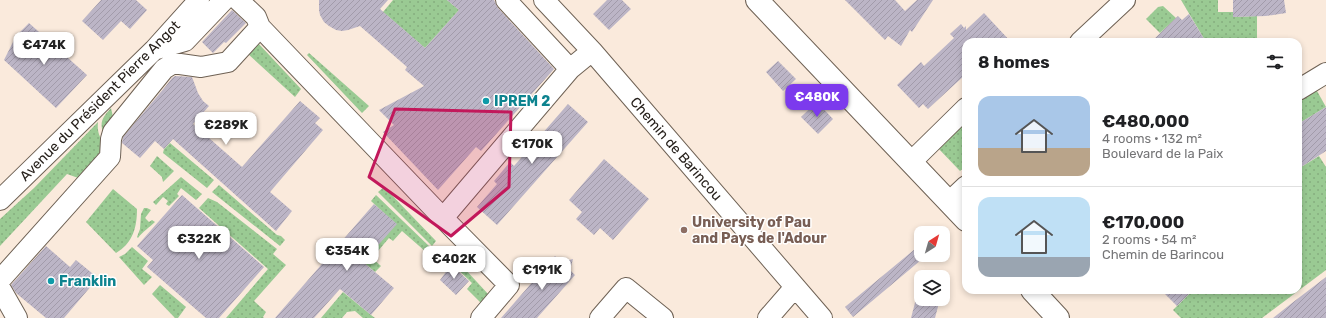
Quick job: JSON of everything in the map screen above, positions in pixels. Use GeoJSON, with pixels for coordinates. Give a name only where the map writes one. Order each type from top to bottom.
{"type":"FeatureCollection","features":[{"type":"Feature","properties":{"kind":"main road"},"geometry":{"type":"LineString","coordinates":[[757,0],[962,216]]}},
{"type":"Feature","properties":{"kind":"main road"},"geometry":{"type":"LineString","coordinates":[[1036,294],[1058,318]]}},
{"type":"Feature","properties":{"kind":"street","name":"Avenue du Président Pierre Angot"},"geometry":{"type":"LineString","coordinates":[[2,195],[154,50],[199,0]]}},
{"type":"Feature","properties":{"kind":"street"},"geometry":{"type":"LineString","coordinates":[[506,0],[570,69]]}},
{"type":"Feature","properties":{"kind":"street","name":"Chemin de Barincou"},"geometry":{"type":"LineString","coordinates":[[544,0],[592,51],[822,318]]}},
{"type":"Feature","properties":{"kind":"street"},"geometry":{"type":"LineString","coordinates":[[1089,38],[1125,0]]}},
{"type":"Feature","properties":{"kind":"street"},"geometry":{"type":"LineString","coordinates":[[154,50],[185,41],[230,2],[251,22],[260,26],[509,285],[481,318]]}},
{"type":"Feature","properties":{"kind":"street"},"geometry":{"type":"LineString","coordinates":[[0,280],[110,157],[111,139],[114,132],[164,69],[172,64],[202,67],[228,62],[260,26]]}},
{"type":"Feature","properties":{"kind":"street"},"geometry":{"type":"LineString","coordinates":[[443,218],[570,69],[592,51]]}},
{"type":"Feature","properties":{"kind":"street"},"geometry":{"type":"LineString","coordinates":[[1302,88],[1326,73]]}},
{"type":"Feature","properties":{"kind":"street"},"geometry":{"type":"LineString","coordinates":[[910,162],[962,112]]}},
{"type":"Feature","properties":{"kind":"street"},"geometry":{"type":"LineString","coordinates":[[949,202],[962,190]]}},
{"type":"Feature","properties":{"kind":"street"},"geometry":{"type":"LineString","coordinates":[[768,318],[795,287]]}},
{"type":"Feature","properties":{"kind":"street"},"geometry":{"type":"LineString","coordinates":[[0,288],[17,318]]}},
{"type":"Feature","properties":{"kind":"street"},"geometry":{"type":"LineString","coordinates":[[600,318],[626,288],[663,318]]}},
{"type":"Feature","properties":{"kind":"highlighted area"},"geometry":{"type":"Polygon","coordinates":[[[395,109],[511,112],[509,187],[451,236],[369,177],[395,109]]]}},
{"type":"Feature","properties":{"kind":"green space"},"geometry":{"type":"Polygon","coordinates":[[[393,0],[447,0],[459,10],[425,48],[383,12],[393,0]]]}},
{"type":"Feature","properties":{"kind":"green space"},"geometry":{"type":"Polygon","coordinates":[[[1181,0],[1218,0],[1218,12],[1233,12],[1234,17],[1257,16],[1257,38],[1204,38],[1181,0]]]}},
{"type":"Feature","properties":{"kind":"green space"},"geometry":{"type":"Polygon","coordinates":[[[1163,6],[1176,18],[1160,33],[1146,19],[1158,7],[1163,6]]]}},
{"type":"Feature","properties":{"kind":"green space"},"geometry":{"type":"Polygon","coordinates":[[[257,42],[301,89],[295,97],[247,53],[257,42]]]}},
{"type":"Feature","properties":{"kind":"green space"},"geometry":{"type":"Polygon","coordinates":[[[309,53],[369,106],[362,113],[307,55],[309,53]]]}},
{"type":"Feature","properties":{"kind":"green space"},"geometry":{"type":"Polygon","coordinates":[[[1326,77],[1326,85],[1317,91],[1326,107],[1302,122],[1302,92],[1326,77]]]}},
{"type":"Feature","properties":{"kind":"green space"},"geometry":{"type":"Polygon","coordinates":[[[111,108],[115,126],[104,136],[102,120],[111,108]]]}},
{"type":"Feature","properties":{"kind":"green space"},"geometry":{"type":"Polygon","coordinates":[[[98,122],[99,133],[104,144],[95,161],[81,179],[67,174],[0,246],[0,219],[34,188],[98,122]]]}},
{"type":"Feature","properties":{"kind":"green space"},"geometry":{"type":"Polygon","coordinates":[[[962,122],[962,169],[960,171],[936,146],[962,122]]]}},
{"type":"Feature","properties":{"kind":"green space"},"geometry":{"type":"Polygon","coordinates":[[[170,143],[214,180],[207,188],[163,153],[164,149],[170,143]]]}},
{"type":"Feature","properties":{"kind":"green space"},"geometry":{"type":"Polygon","coordinates":[[[157,156],[174,171],[163,182],[162,177],[150,166],[157,156]]]}},
{"type":"Feature","properties":{"kind":"green space"},"geometry":{"type":"Polygon","coordinates":[[[1319,156],[1326,167],[1326,270],[1302,288],[1302,167],[1319,156]]]}},
{"type":"Feature","properties":{"kind":"green space"},"geometry":{"type":"Polygon","coordinates":[[[181,177],[202,194],[196,200],[181,188],[177,194],[179,196],[169,206],[166,204],[168,201],[163,197],[156,205],[153,202],[181,177]]]}},
{"type":"Feature","properties":{"kind":"green space"},"geometry":{"type":"Polygon","coordinates":[[[219,185],[277,235],[281,236],[285,240],[280,246],[212,192],[219,185]]]}},
{"type":"Feature","properties":{"kind":"green space"},"geometry":{"type":"Polygon","coordinates":[[[384,187],[436,241],[432,246],[378,192],[384,187]]]}},
{"type":"Feature","properties":{"kind":"green space"},"geometry":{"type":"Polygon","coordinates":[[[113,189],[137,209],[133,234],[122,249],[116,253],[86,222],[113,189]]]}},
{"type":"Feature","properties":{"kind":"green space"},"geometry":{"type":"Polygon","coordinates":[[[376,195],[430,247],[426,252],[402,231],[393,241],[389,238],[372,258],[381,266],[375,272],[363,262],[396,224],[371,201],[376,195]]]}},
{"type":"Feature","properties":{"kind":"green space"},"geometry":{"type":"Polygon","coordinates":[[[208,198],[217,202],[277,249],[273,254],[286,265],[254,301],[266,312],[263,317],[264,318],[226,318],[268,269],[199,208],[208,198]]]}},
{"type":"Feature","properties":{"kind":"green space"},"geometry":{"type":"Polygon","coordinates":[[[144,208],[151,210],[145,218],[149,222],[152,220],[155,222],[138,238],[141,214],[144,208]]]}},
{"type":"Feature","properties":{"kind":"green space"},"geometry":{"type":"Polygon","coordinates":[[[132,247],[148,261],[142,269],[152,277],[144,285],[119,257],[125,254],[132,247]]]}},
{"type":"Feature","properties":{"kind":"green space"},"geometry":{"type":"Polygon","coordinates":[[[451,254],[489,295],[482,304],[467,289],[472,283],[447,259],[451,254]]]}},
{"type":"Feature","properties":{"kind":"green space"},"geometry":{"type":"Polygon","coordinates":[[[160,285],[186,307],[178,318],[175,318],[152,294],[160,285]]]}},
{"type":"Feature","properties":{"kind":"green space"},"geometry":{"type":"Polygon","coordinates":[[[343,292],[375,318],[363,318],[355,311],[347,312],[342,318],[321,318],[343,292]]]}},
{"type":"Feature","properties":{"kind":"green space"},"geometry":{"type":"Polygon","coordinates":[[[1189,294],[1294,294],[1262,318],[1181,318],[1173,310],[1189,294]]]}},
{"type":"Feature","properties":{"kind":"building"},"geometry":{"type":"Polygon","coordinates":[[[101,0],[136,0],[147,10],[130,29],[121,21],[103,40],[82,21],[101,0]]]}},
{"type":"Feature","properties":{"kind":"building"},"geometry":{"type":"Polygon","coordinates":[[[319,0],[388,0],[380,9],[425,48],[459,10],[447,0],[494,0],[498,8],[554,69],[481,151],[476,147],[438,190],[383,132],[394,125],[379,110],[424,86],[405,70],[407,67],[360,26],[342,31],[336,30],[324,22],[320,15],[319,0]]]}},
{"type":"Feature","properties":{"kind":"building"},"geometry":{"type":"Polygon","coordinates":[[[607,0],[622,0],[631,9],[609,30],[593,14],[607,0]]]}},
{"type":"Feature","properties":{"kind":"building"},"geometry":{"type":"Polygon","coordinates":[[[845,0],[895,0],[905,11],[917,0],[933,0],[912,32],[910,30],[901,46],[888,36],[885,40],[845,0]]]}},
{"type":"Feature","properties":{"kind":"building"},"geometry":{"type":"Polygon","coordinates":[[[1233,0],[1284,0],[1286,13],[1266,16],[1233,17],[1233,0]]]}},
{"type":"Feature","properties":{"kind":"building"},"geometry":{"type":"Polygon","coordinates":[[[232,10],[246,23],[226,43],[224,42],[213,53],[202,42],[232,10]]]}},
{"type":"Feature","properties":{"kind":"building"},"geometry":{"type":"Polygon","coordinates":[[[984,13],[1007,38],[962,38],[962,78],[928,109],[923,104],[919,108],[897,85],[921,62],[924,66],[954,38],[950,34],[961,24],[964,28],[966,26],[966,30],[984,13]]]}},
{"type":"Feature","properties":{"kind":"building"},"geometry":{"type":"Polygon","coordinates":[[[1189,14],[1204,38],[1155,38],[1178,16],[1182,20],[1189,14]]]}},
{"type":"Feature","properties":{"kind":"building"},"geometry":{"type":"Polygon","coordinates":[[[29,23],[87,75],[56,108],[4,60],[16,36],[29,23]]]}},
{"type":"Feature","properties":{"kind":"building"},"geometry":{"type":"Polygon","coordinates":[[[778,61],[796,79],[783,91],[766,72],[778,61]]]}},
{"type":"Feature","properties":{"kind":"building"},"geometry":{"type":"Polygon","coordinates":[[[175,76],[192,77],[198,93],[203,101],[209,106],[193,124],[242,167],[300,101],[320,118],[315,123],[323,130],[270,192],[292,211],[276,231],[173,139],[164,149],[155,141],[140,158],[122,143],[123,137],[175,76]]]}},
{"type":"Feature","properties":{"kind":"building"},"geometry":{"type":"Polygon","coordinates":[[[817,102],[833,119],[818,134],[801,117],[817,102]]]}},
{"type":"Feature","properties":{"kind":"building"},"geometry":{"type":"Polygon","coordinates":[[[568,104],[588,122],[497,225],[477,207],[497,184],[494,181],[510,162],[514,166],[568,104]]]}},
{"type":"Feature","properties":{"kind":"building"},"geometry":{"type":"Polygon","coordinates":[[[1326,107],[1326,151],[1302,166],[1302,122],[1326,107]]]}},
{"type":"Feature","properties":{"kind":"building"},"geometry":{"type":"Polygon","coordinates":[[[604,159],[649,199],[613,240],[600,228],[594,235],[576,219],[582,212],[569,200],[604,159]]]}},
{"type":"Feature","properties":{"kind":"building"},"geometry":{"type":"Polygon","coordinates":[[[182,195],[264,267],[219,318],[206,318],[147,267],[153,260],[137,246],[182,195]]]}},
{"type":"Feature","properties":{"kind":"building"},"geometry":{"type":"Polygon","coordinates":[[[374,204],[397,224],[363,262],[394,288],[371,315],[340,289],[314,318],[275,318],[374,204]]]}},
{"type":"Feature","properties":{"kind":"building","name":"Franklin"},"geometry":{"type":"Polygon","coordinates":[[[46,246],[70,267],[76,260],[98,278],[64,318],[46,318],[16,293],[11,285],[46,246]]]}},
{"type":"Feature","properties":{"kind":"building"},"geometry":{"type":"Polygon","coordinates":[[[914,250],[914,262],[919,262],[853,317],[845,307],[914,250]]]}},
{"type":"Feature","properties":{"kind":"building"},"geometry":{"type":"Polygon","coordinates":[[[555,256],[561,262],[573,259],[570,270],[575,275],[537,318],[501,318],[555,256]]]}},
{"type":"Feature","properties":{"kind":"building"},"geometry":{"type":"Polygon","coordinates":[[[451,265],[469,281],[456,295],[440,280],[451,265]]]}},
{"type":"Feature","properties":{"kind":"building"},"geometry":{"type":"Polygon","coordinates":[[[1326,277],[1326,318],[1273,318],[1292,303],[1326,277]]]}},
{"type":"Feature","properties":{"kind":"building"},"geometry":{"type":"Polygon","coordinates":[[[1165,294],[1189,294],[1177,306],[1165,294]]]}},
{"type":"Feature","properties":{"kind":"building"},"geometry":{"type":"Polygon","coordinates":[[[914,306],[938,306],[935,318],[911,318],[914,306]]]}},
{"type":"Feature","properties":{"kind":"place","name":"IPREM 2"},"geometry":{"type":"Point","coordinates":[486,101]}},
{"type":"Feature","properties":{"kind":"place","name":"University of Pau and Pays de l'Adour"},"geometry":{"type":"Point","coordinates":[684,230]}},
{"type":"Feature","properties":{"kind":"place","name":"Franklin"},"geometry":{"type":"Point","coordinates":[51,281]}}]}
